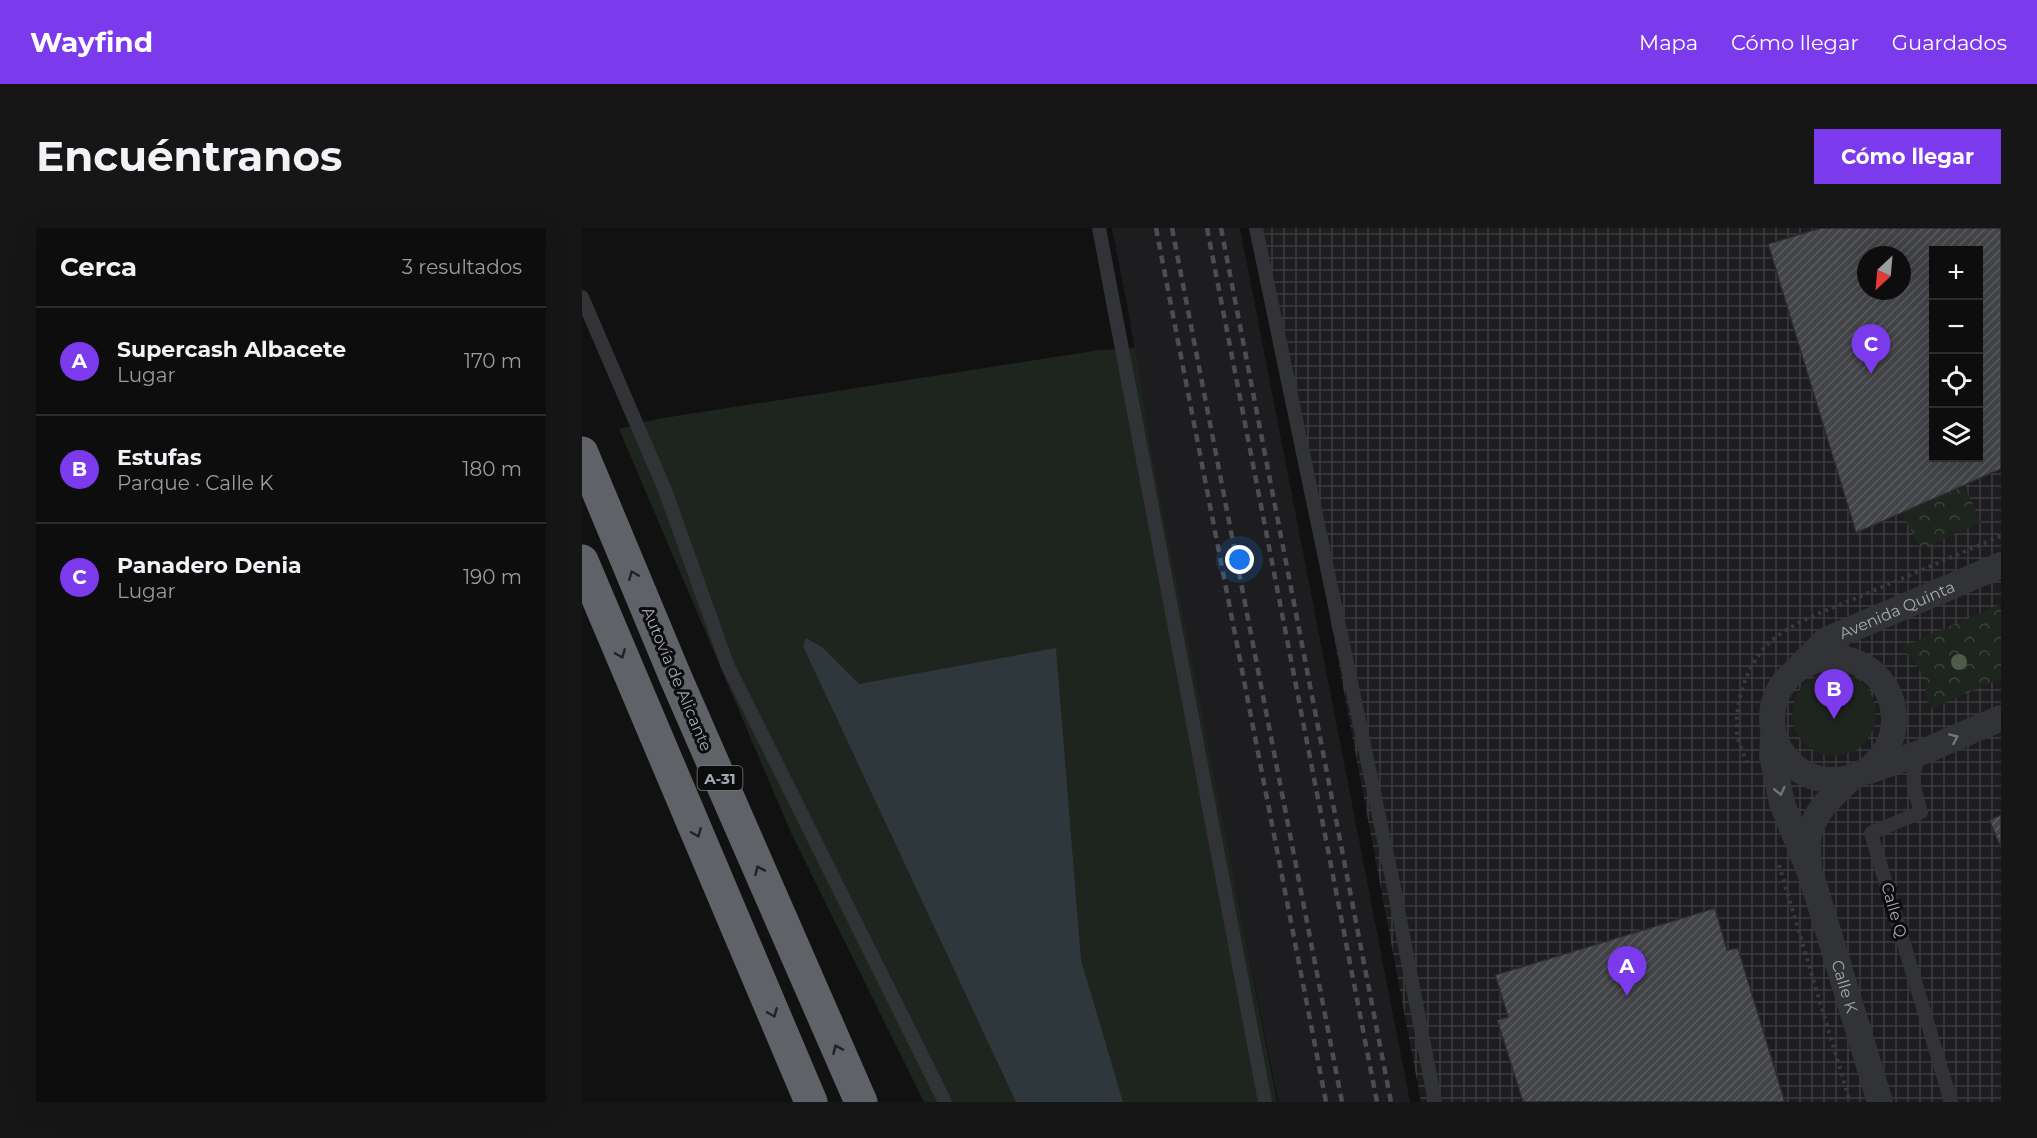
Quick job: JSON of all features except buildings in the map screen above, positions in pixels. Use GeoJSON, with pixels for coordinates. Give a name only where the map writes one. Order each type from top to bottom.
{"type":"FeatureCollection","features":[{"type":"Feature","properties":{"kind":"highway","name":"Autovía de Alicante"},"geometry":{"type":"LineString","coordinates":[[582,453],[675,676],[861,1102]]}},
{"type":"Feature","properties":{"kind":"highway","name":"A-31"},"geometry":{"type":"LineString","coordinates":[[582,561],[811,1102]]}},
{"type":"Feature","properties":{"kind":"street","name":"Avenida Quinta"},"geometry":{"type":"LineString","coordinates":[[1800,666],[1826,640],[2001,565]]}},
{"type":"Feature","properties":{"kind":"street"},"geometry":{"type":"LineString","coordinates":[[1857,775],[1879,760],[1891,740],[1894,727],[1894,706],[1885,686],[1872,670],[1852,660],[1824,657],[1800,666],[1785,680],[1778,691],[1772,711],[1773,733],[1783,754],[1797,769],[1822,779],[1846,779],[1925,751],[2001,718]]}},
{"type":"Feature","properties":{"kind":"street","name":"Calle K"},"geometry":{"type":"LineString","coordinates":[[1773,733],[1772,756],[1782,803],[1809,870],[1880,1102]]}},
{"type":"Feature","properties":{"kind":"street","name":"Calle K"},"geometry":{"type":"LineString","coordinates":[[1809,870],[1808,840],[1816,821],[1827,800],[1857,775]]}},
{"type":"Feature","properties":{"kind":"lane"},"geometry":{"type":"LineString","coordinates":[[1099,228],[1265,1102]]}},
{"type":"Feature","properties":{"kind":"lane"},"geometry":{"type":"LineString","coordinates":[[1256,228],[1393,883],[1435,1102]]}},
{"type":"Feature","properties":{"kind":"lane"},"geometry":{"type":"LineString","coordinates":[[582,297],[665,490],[727,664],[945,1102]]}},
{"type":"Feature","properties":{"kind":"lane","name":"Calle Q"},"geometry":{"type":"LineString","coordinates":[[1925,751],[1915,764],[1912,779],[1921,812],[1871,833],[1897,900],[1951,1102]]}},
{"type":"Feature","properties":{"kind":"shaded area"},"geometry":{"type":"Polygon","coordinates":[[[1112,228],[1240,228],[1410,1102],[1278,1102],[1195,683],[1112,228]]]}},
{"type":"Feature","properties":{"kind":"shaded area"},"geometry":{"type":"Polygon","coordinates":[[[1257,228],[2001,228],[2001,1102],[1421,1102],[1257,228]]]}},
{"type":"Feature","properties":{"kind":"shaded area"},"geometry":{"type":"Polygon","coordinates":[[[806,638],[823,648],[859,684],[1056,648],[1081,960],[1123,1102],[1016,1102],[803,646],[806,638]]]}},
{"type":"Feature","properties":{"kind":"green space"},"geometry":{"type":"Polygon","coordinates":[[[1135,348],[1151,449],[1277,1102],[924,1102],[792,835],[619,429],[657,419],[1100,350],[1135,348]]]}},
{"type":"Feature","properties":{"kind":"green space"},"geometry":{"type":"Polygon","coordinates":[[[1964,485],[1981,523],[1920,549],[1902,512],[1964,485]]]}},
{"type":"Feature","properties":{"kind":"green space"},"geometry":{"type":"Polygon","coordinates":[[[2001,604],[2001,678],[1931,709],[1920,670],[1902,647],[2001,604]]]}},
{"type":"Feature","properties":{"kind":"green space"},"geometry":{"type":"Polygon","coordinates":[[[1826,672],[1842,672],[1858,679],[1869,690],[1876,706],[1873,730],[1864,744],[1842,756],[1826,756],[1810,749],[1799,738],[1792,722],[1792,706],[1799,690],[1810,679],[1826,672]]]}},
{"type":"Feature","properties":{"kind":"railway"},"geometry":{"type":"LineString","coordinates":[[1156,228],[1326,1102]]}},
{"type":"Feature","properties":{"kind":"railway"},"geometry":{"type":"LineString","coordinates":[[1172,228],[1342,1102]]}},
{"type":"Feature","properties":{"kind":"railway"},"geometry":{"type":"LineString","coordinates":[[1207,228],[1377,1102]]}},
{"type":"Feature","properties":{"kind":"railway"},"geometry":{"type":"LineString","coordinates":[[1221,228],[1391,1102]]}},
{"type":"Feature","properties":{"kind":"place","name":"Panadero Denia"},"geometry":{"type":"Point","coordinates":[1871,374]}},
{"type":"Feature","properties":{"kind":"place","name":"Estufas"},"geometry":{"type":"Point","coordinates":[1834,719]}},
{"type":"Feature","properties":{"kind":"place","name":"Supercash Albacete"},"geometry":{"type":"Point","coordinates":[1627,996]}}]}
